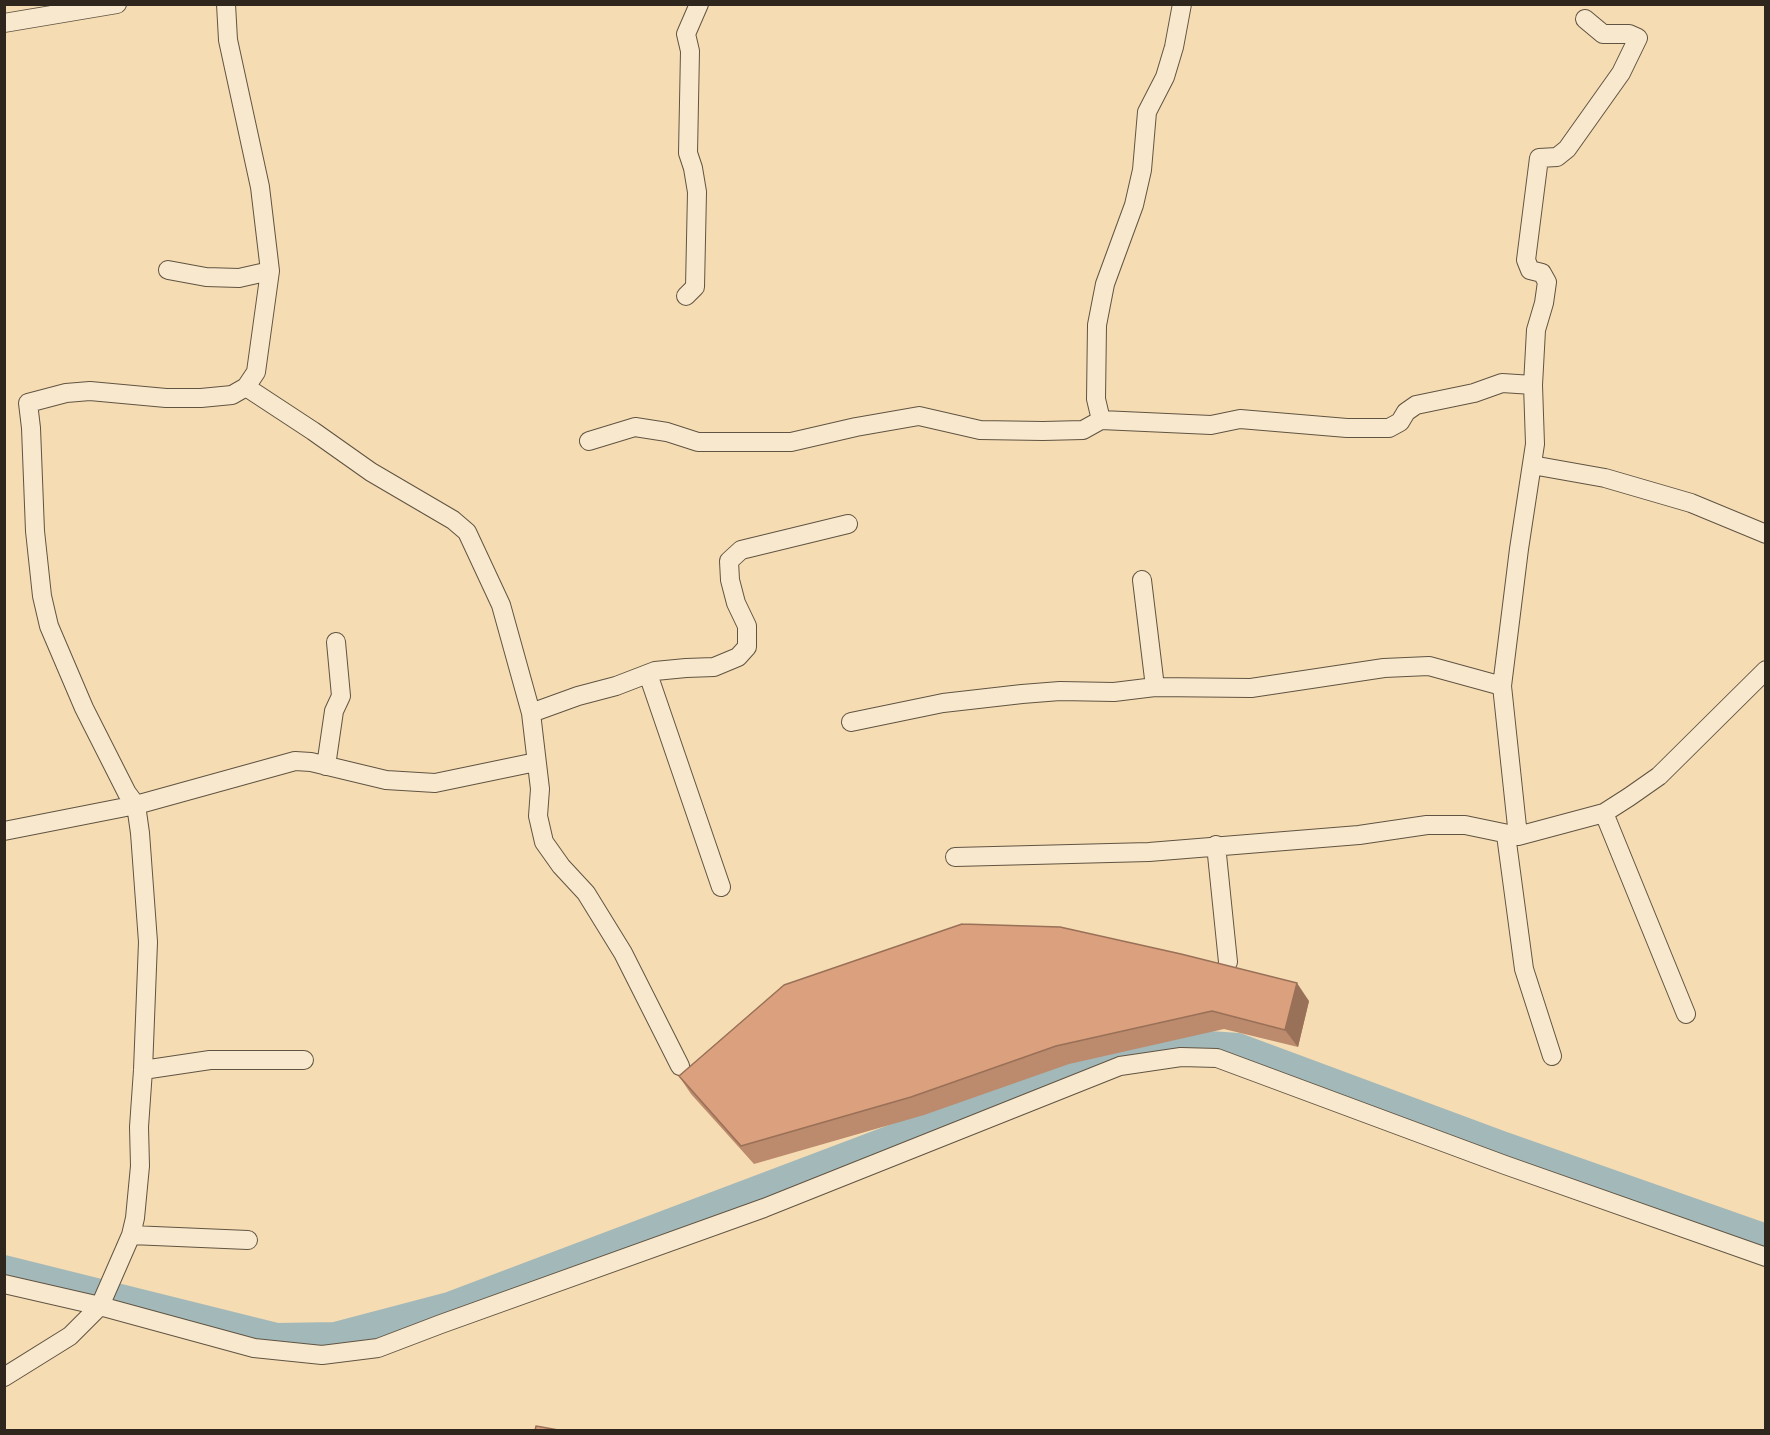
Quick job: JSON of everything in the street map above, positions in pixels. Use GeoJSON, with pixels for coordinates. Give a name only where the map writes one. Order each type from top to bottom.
{"type":"FeatureCollection","features":[{"type":"Feature","properties":{"kind":"street"},"geometry":{"type":"LineString","coordinates":[[4,23],[117,4]]}},
{"type":"Feature","properties":{"kind":"street"},"geometry":{"type":"LineString","coordinates":[[4,1377],[70,1336],[100,1306],[131,1235],[140,1166],[139,1126],[148,942],[136,805],[127,794],[84,708],[49,627],[42,596],[35,531],[28,403],[66,393],[90,391],[166,398],[201,398],[231,394],[246,387],[256,372],[270,271],[260,187],[228,40],[226,4]]}},
{"type":"Feature","properties":{"kind":"street"},"geometry":{"type":"LineString","coordinates":[[686,296],[695,287],[697,192],[688,153],[690,51],[686,34],[699,4]]}},
{"type":"Feature","properties":{"kind":"street"},"geometry":{"type":"LineString","coordinates":[[1101,420],[1096,399],[1097,325],[1105,284],[1134,205],[1142,170],[1148,112],[1165,77],[1174,47],[1182,4]]}},
{"type":"Feature","properties":{"kind":"street"},"geometry":{"type":"LineString","coordinates":[[1552,1056],[1524,969],[1502,686],[1518,549],[1535,444],[1533,385],[1536,330],[1547,282],[1542,273],[1530,270],[1526,260],[1539,158],[1557,157],[1567,149],[1621,73],[1638,38],[1629,34],[1603,34],[1585,19]]}},
{"type":"Feature","properties":{"kind":"street"},"geometry":{"type":"LineString","coordinates":[[168,270],[206,277],[239,278],[270,271]]}},
{"type":"Feature","properties":{"kind":"street"},"geometry":{"type":"LineString","coordinates":[[590,441],[635,428],[667,432],[698,442],[791,442],[919,416],[980,430],[1083,430],[1101,420],[1211,425],[1240,419],[1347,428],[1389,428],[1400,422],[1406,412],[1416,405],[1474,393],[1502,384],[1533,385]]}},
{"type":"Feature","properties":{"kind":"street"},"geometry":{"type":"LineString","coordinates":[[246,387],[314,431],[370,472],[453,520],[467,532],[501,605],[531,713],[540,789],[538,816],[544,842],[561,866],[586,893],[623,953],[680,1066]]}},
{"type":"Feature","properties":{"kind":"street"},"geometry":{"type":"LineString","coordinates":[[1532,465],[1605,478],[1691,503],[1766,534]]}},
{"type":"Feature","properties":{"kind":"street"},"geometry":{"type":"LineString","coordinates":[[531,713],[655,671],[714,667],[738,657],[747,647],[747,626],[736,603],[730,580],[729,561],[741,550],[848,524]]}},
{"type":"Feature","properties":{"kind":"street"},"geometry":{"type":"LineString","coordinates":[[1142,580],[1155,687]]}},
{"type":"Feature","properties":{"kind":"street"},"geometry":{"type":"LineString","coordinates":[[326,766],[334,711],[341,696],[336,642]]}},
{"type":"Feature","properties":{"kind":"street"},"geometry":{"type":"LineString","coordinates":[[851,722],[943,703],[1022,694],[1060,691],[1114,692],[1155,687],[1251,688],[1384,668],[1429,666],[1502,686]]}},
{"type":"Feature","properties":{"kind":"street"},"geometry":{"type":"LineString","coordinates":[[955,857],[1149,852],[1359,835],[1426,825],[1465,825],[1512,835],[1604,813],[1659,776],[1766,670]]}},
{"type":"Feature","properties":{"kind":"street"},"geometry":{"type":"LineString","coordinates":[[648,674],[721,887]]}},
{"type":"Feature","properties":{"kind":"street"},"geometry":{"type":"LineString","coordinates":[[4,831],[136,805],[295,761],[311,762],[386,780],[435,783],[536,762]]}},
{"type":"Feature","properties":{"kind":"street"},"geometry":{"type":"LineString","coordinates":[[1604,813],[1686,1014]]}},
{"type":"Feature","properties":{"kind":"street"},"geometry":{"type":"LineString","coordinates":[[1216,845],[1228,962]]}},
{"type":"Feature","properties":{"kind":"street"},"geometry":{"type":"LineString","coordinates":[[4,1284],[100,1306],[254,1348],[322,1355],[378,1348],[764,1208],[1120,1066],[1181,1057],[1217,1058],[1505,1165],[1766,1257]]}},
{"type":"Feature","properties":{"kind":"street"},"geometry":{"type":"LineString","coordinates":[[143,1070],[210,1060],[304,1060]]}},
{"type":"Feature","properties":{"kind":"street"},"geometry":{"type":"LineString","coordinates":[[131,1235],[248,1239]]}},
{"type":"Feature","properties":{"kind":"building"},"geometry":{"type":"Polygon","coordinates":[[[962,924],[1060,927],[1297,983],[1285,1030],[1212,1011],[1056,1046],[911,1097],[741,1146],[679,1076],[784,985],[962,924]]]}},
{"type":"Feature","properties":{"kind":"building"},"geometry":{"type":"Polygon","coordinates":[[[536,1426],[564,1431],[535,1431],[536,1426]]]}},
{"type":"Feature","properties":{"kind":"waterway"},"geometry":{"type":"LineString","coordinates":[[4,1269],[277,1337],[335,1336],[449,1306],[1026,1088],[1123,1055],[1181,1043],[1238,1047],[1502,1145],[1766,1238]]}}]}
